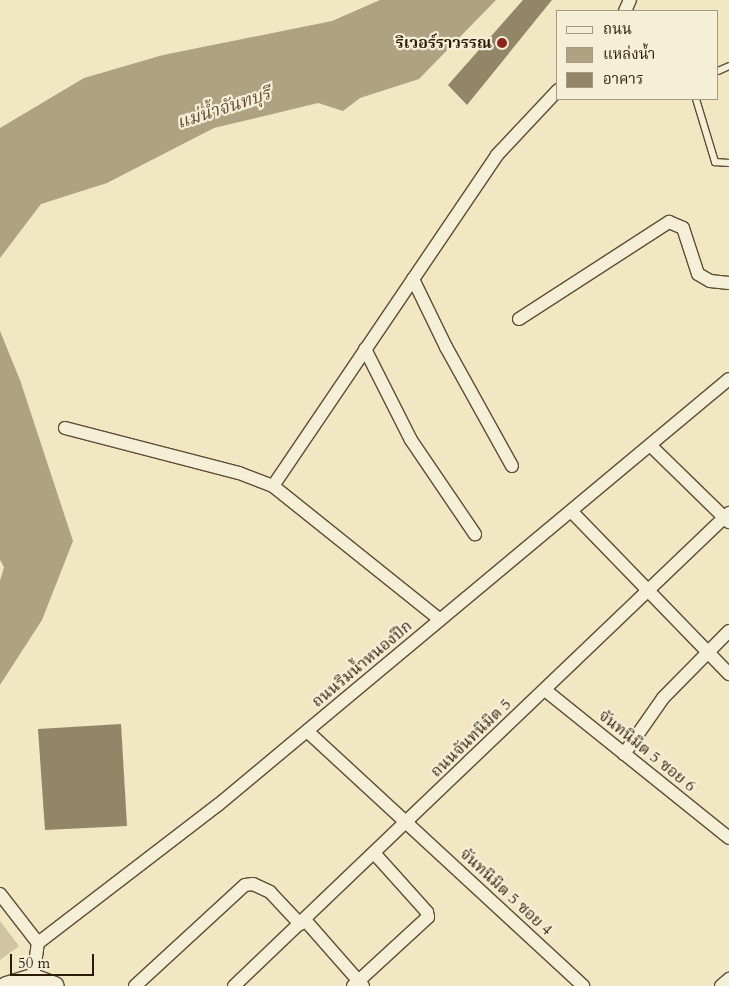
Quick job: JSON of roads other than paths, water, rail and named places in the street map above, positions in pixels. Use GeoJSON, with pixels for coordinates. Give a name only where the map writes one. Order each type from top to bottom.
{"type":"FeatureCollection","features":[{"type":"Feature","properties":{"kind":"main road"},"geometry":{"type":"LineString","coordinates":[[6,986],[33,978],[55,986]]}},
{"type":"Feature","properties":{"kind":"street"},"geometry":{"type":"LineString","coordinates":[[273,486],[497,155],[556,92]]}},
{"type":"Feature","properties":{"kind":"street"},"geometry":{"type":"LineString","coordinates":[[520,319],[669,222],[683,228],[698,274],[710,281],[729,283]]}},
{"type":"Feature","properties":{"kind":"street"},"geometry":{"type":"LineString","coordinates":[[413,278],[446,347],[512,466]]}},
{"type":"Feature","properties":{"kind":"street"},"geometry":{"type":"LineString","coordinates":[[365,349],[411,440],[475,534]]}},
{"type":"Feature","properties":{"kind":"street","name":"ถนนริมน้ำหนองปึก"},"geometry":{"type":"LineString","coordinates":[[38,943],[218,805],[439,619],[572,512],[729,380]]}},
{"type":"Feature","properties":{"kind":"street"},"geometry":{"type":"LineString","coordinates":[[65,428],[239,472],[273,486],[439,619]]}},
{"type":"Feature","properties":{"kind":"street"},"geometry":{"type":"LineString","coordinates":[[651,446],[728,517]]}},
{"type":"Feature","properties":{"kind":"street"},"geometry":{"type":"LineString","coordinates":[[572,512],[729,674]]}},
{"type":"Feature","properties":{"kind":"street","name":"ถนนจันทนิมิต 5"},"geometry":{"type":"LineString","coordinates":[[234,986],[728,517]]}},
{"type":"Feature","properties":{"kind":"street"},"geometry":{"type":"LineString","coordinates":[[624,754],[663,698],[729,631]]}},
{"type":"Feature","properties":{"kind":"street","name":"จันทนิมิต 5 ซอย 6"},"geometry":{"type":"LineString","coordinates":[[545,690],[729,838]]}},
{"type":"Feature","properties":{"kind":"street","name":"จันทนิมิต 5 ซอย 4"},"geometry":{"type":"LineString","coordinates":[[307,731],[583,986]]}},
{"type":"Feature","properties":{"kind":"street"},"geometry":{"type":"LineString","coordinates":[[135,986],[244,885],[253,884],[270,892],[302,922],[358,984],[428,917],[427,912],[374,853]]}},
{"type":"Feature","properties":{"kind":"street"},"geometry":{"type":"LineString","coordinates":[[0,894],[38,943],[33,978]]}},
{"type":"Feature","properties":{"kind":"street"},"geometry":{"type":"LineString","coordinates":[[721,986],[729,979]]}},
{"type":"Feature","properties":{"kind":"lane"},"geometry":{"type":"LineString","coordinates":[[696,100],[715,162],[729,163]]}},
{"type":"Feature","properties":{"kind":"water","name":"แม่น้ำจันทบุรี"},"geometry":{"type":"Polygon","coordinates":[[[380,0],[496,0],[419,79],[360,98],[343,111],[318,103],[214,128],[107,183],[41,204],[0,258],[0,128],[84,78],[163,55],[332,21],[380,0]]]}},
{"type":"Feature","properties":{"kind":"water"},"geometry":{"type":"Polygon","coordinates":[[[0,331],[20,380],[73,541],[42,620],[0,685],[0,581],[4,567],[0,560],[0,331]]]}},
{"type":"Feature","properties":{"kind":"place","name":"ริเวอร์ราวรรณ"},"geometry":{"type":"Point","coordinates":[502,43]}}]}
